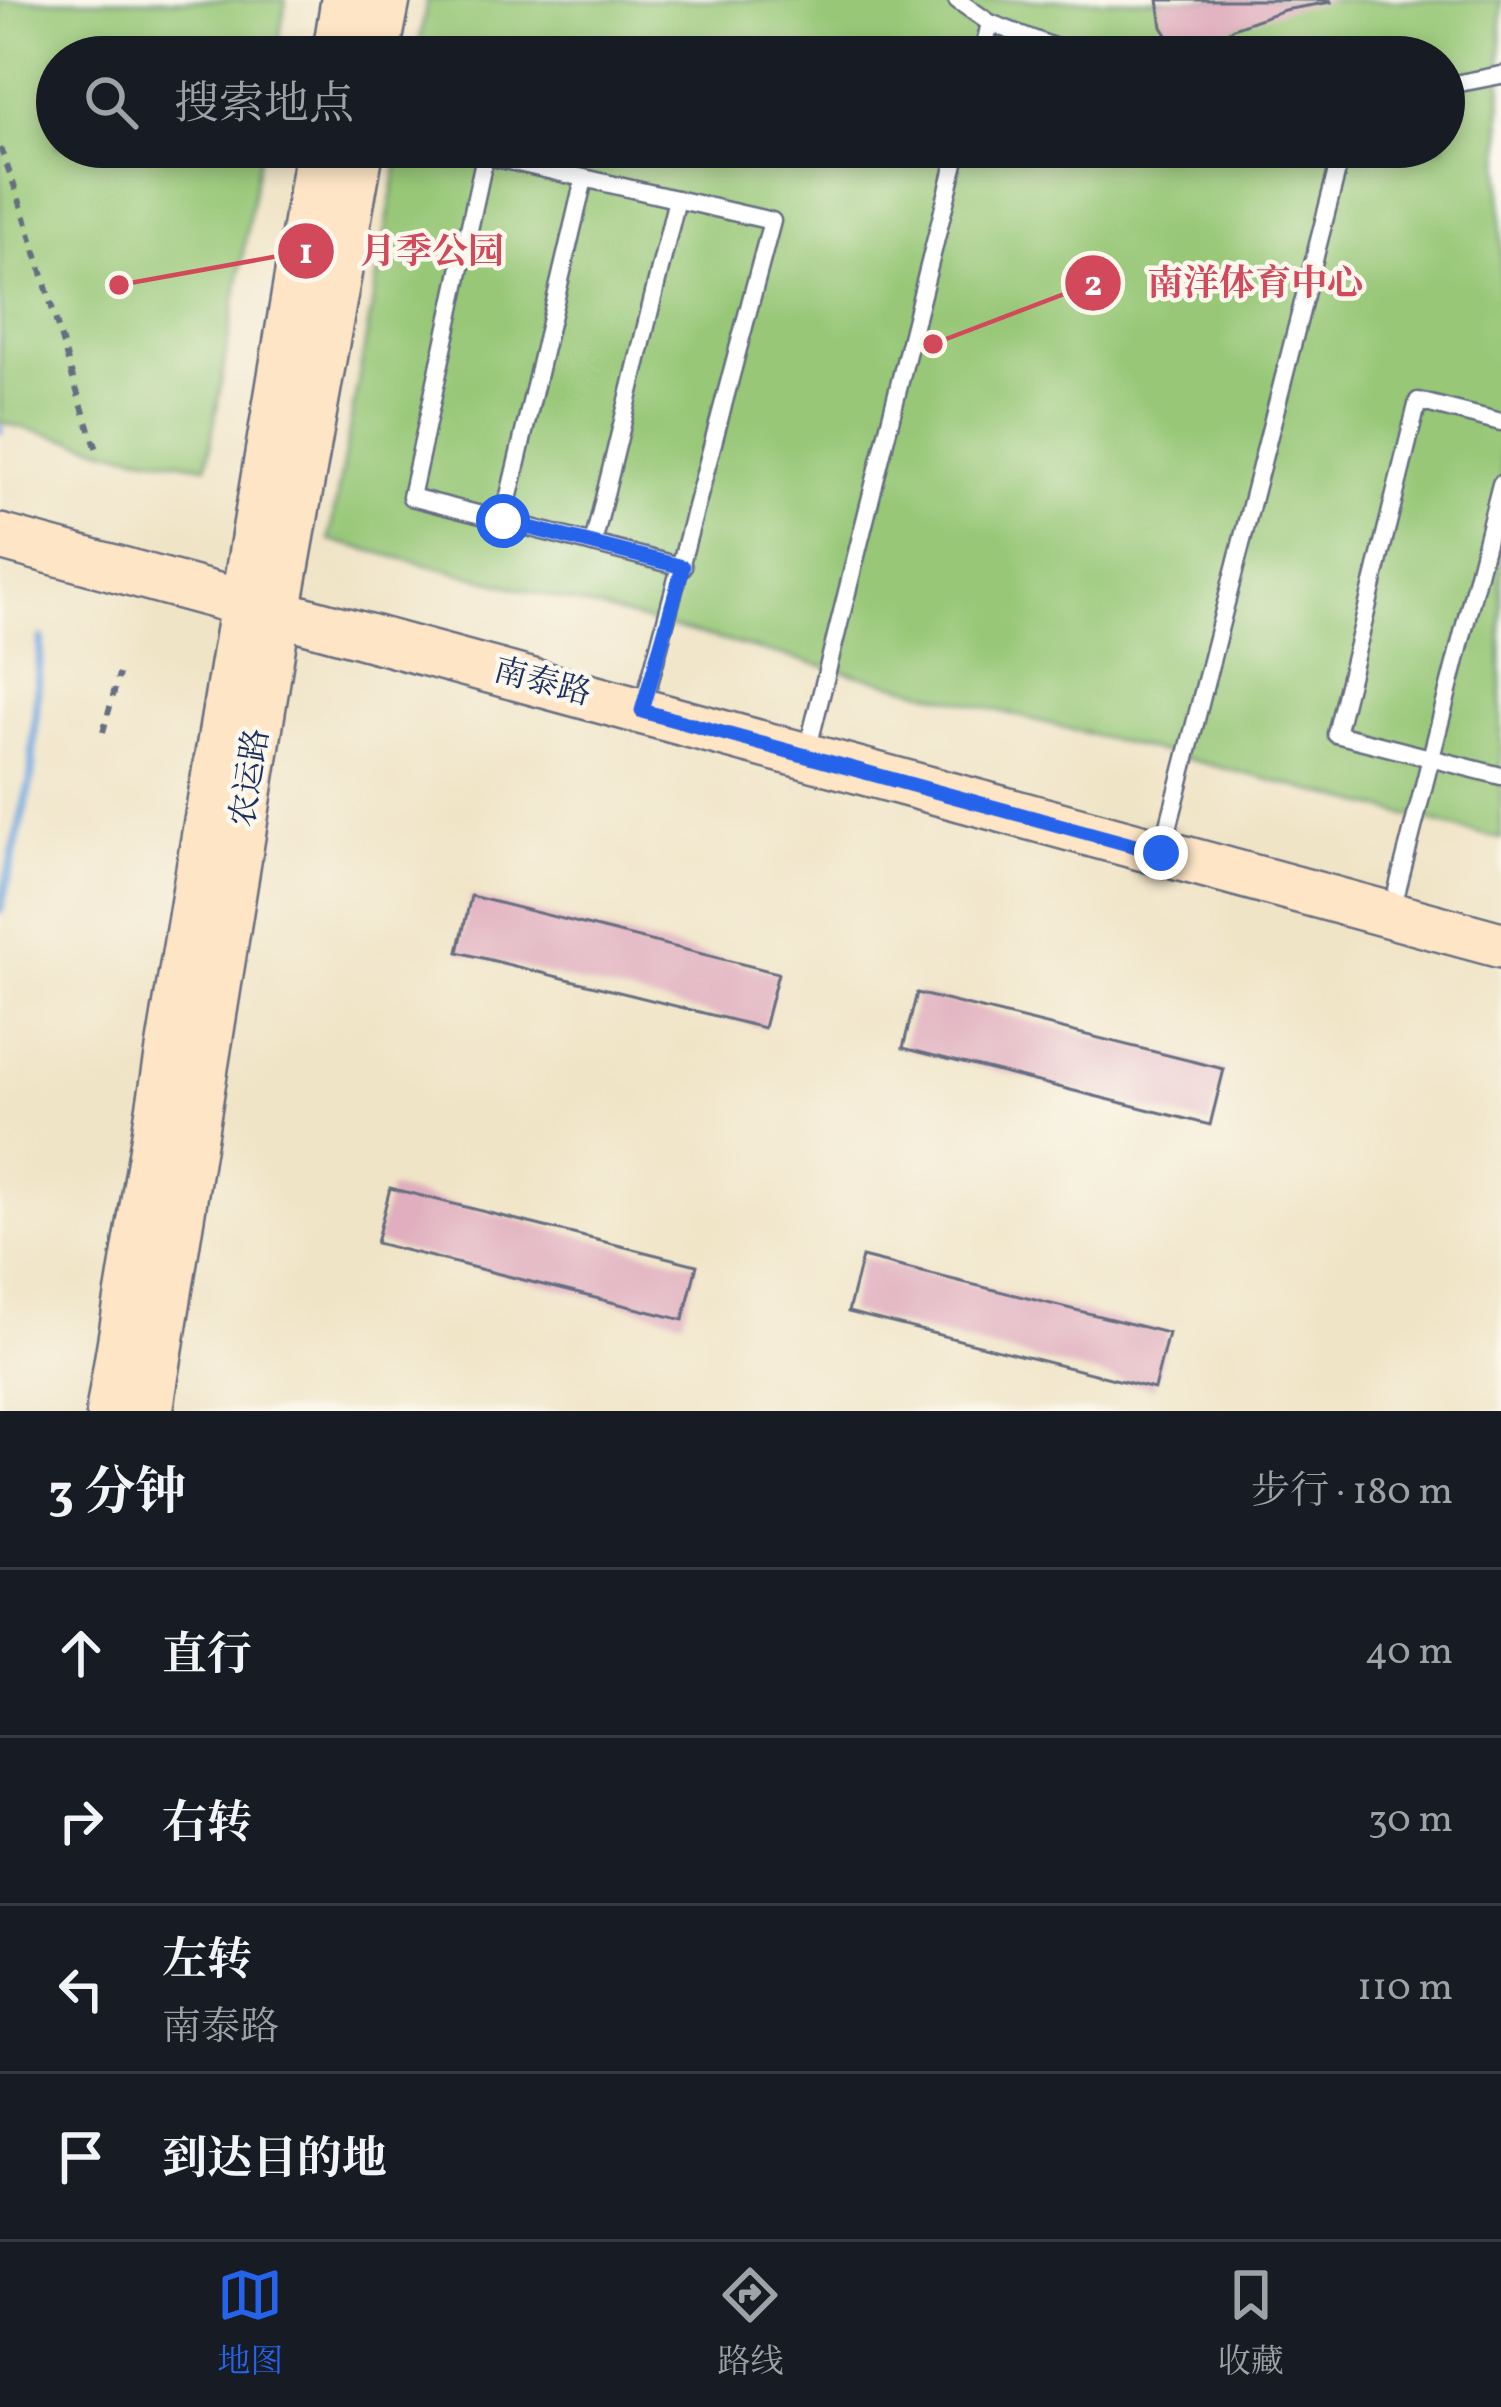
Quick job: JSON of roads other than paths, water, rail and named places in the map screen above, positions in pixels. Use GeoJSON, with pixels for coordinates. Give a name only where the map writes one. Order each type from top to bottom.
{"type":"FeatureCollection","features":[{"type":"Feature","properties":{"kind":"main road"},"geometry":{"type":"LineString","coordinates":[[338,36],[344,0]]}},
{"type":"Feature","properties":{"kind":"main road"},"geometry":{"type":"LineString","coordinates":[[380,36],[386,0]]}},
{"type":"Feature","properties":{"kind":"main road","name":"农运路"},"geometry":{"type":"LineString","coordinates":[[150,1411],[317,168]]}},
{"type":"Feature","properties":{"kind":"main road","name":"农运路"},"geometry":{"type":"LineString","coordinates":[[109,1411],[261,608],[356,168]]}},
{"type":"Feature","properties":{"kind":"main road","name":"南泰路"},"geometry":{"type":"LineString","coordinates":[[0,538],[1501,945]]}},
{"type":"Feature","properties":{"kind":"lane"},"geometry":{"type":"LineString","coordinates":[[957,0],[990,23],[1024,36]]}},
{"type":"Feature","properties":{"kind":"lane"},"geometry":{"type":"LineString","coordinates":[[987,36],[990,23]]}},
{"type":"Feature","properties":{"kind":"lane"},"geometry":{"type":"LineString","coordinates":[[1465,82],[1501,75]]}},
{"type":"Feature","properties":{"kind":"lane"},"geometry":{"type":"LineString","coordinates":[[482,168],[411,497],[683,567]]}},
{"type":"Feature","properties":{"kind":"lane"},"geometry":{"type":"LineString","coordinates":[[539,168],[772,221],[642,711]]}},
{"type":"Feature","properties":{"kind":"lane"},"geometry":{"type":"LineString","coordinates":[[806,756],[954,168]]}},
{"type":"Feature","properties":{"kind":"lane"},"geometry":{"type":"LineString","coordinates":[[1161,853],[1338,168]]}},
{"type":"Feature","properties":{"kind":"lane"},"geometry":{"type":"LineString","coordinates":[[503,521],[584,178]]}},
{"type":"Feature","properties":{"kind":"lane"},"geometry":{"type":"LineString","coordinates":[[593,544],[677,199]]}},
{"type":"Feature","properties":{"kind":"lane"},"geometry":{"type":"LineString","coordinates":[[1501,422],[1418,401],[1336,734],[1501,776]]}},
{"type":"Feature","properties":{"kind":"lane"},"geometry":{"type":"LineString","coordinates":[[1390,915],[1501,484]]}},
{"type":"Feature","properties":{"kind":"waterway"},"geometry":{"type":"LineString","coordinates":[[0,910],[31,778],[41,639]]}},
{"type":"Feature","properties":{"kind":"place","name":"月季公园"},"geometry":{"type":"Point","coordinates":[119,285]}},
{"type":"Feature","properties":{"kind":"place","name":"南洋体育中心"},"geometry":{"type":"Point","coordinates":[933,344]}}]}
